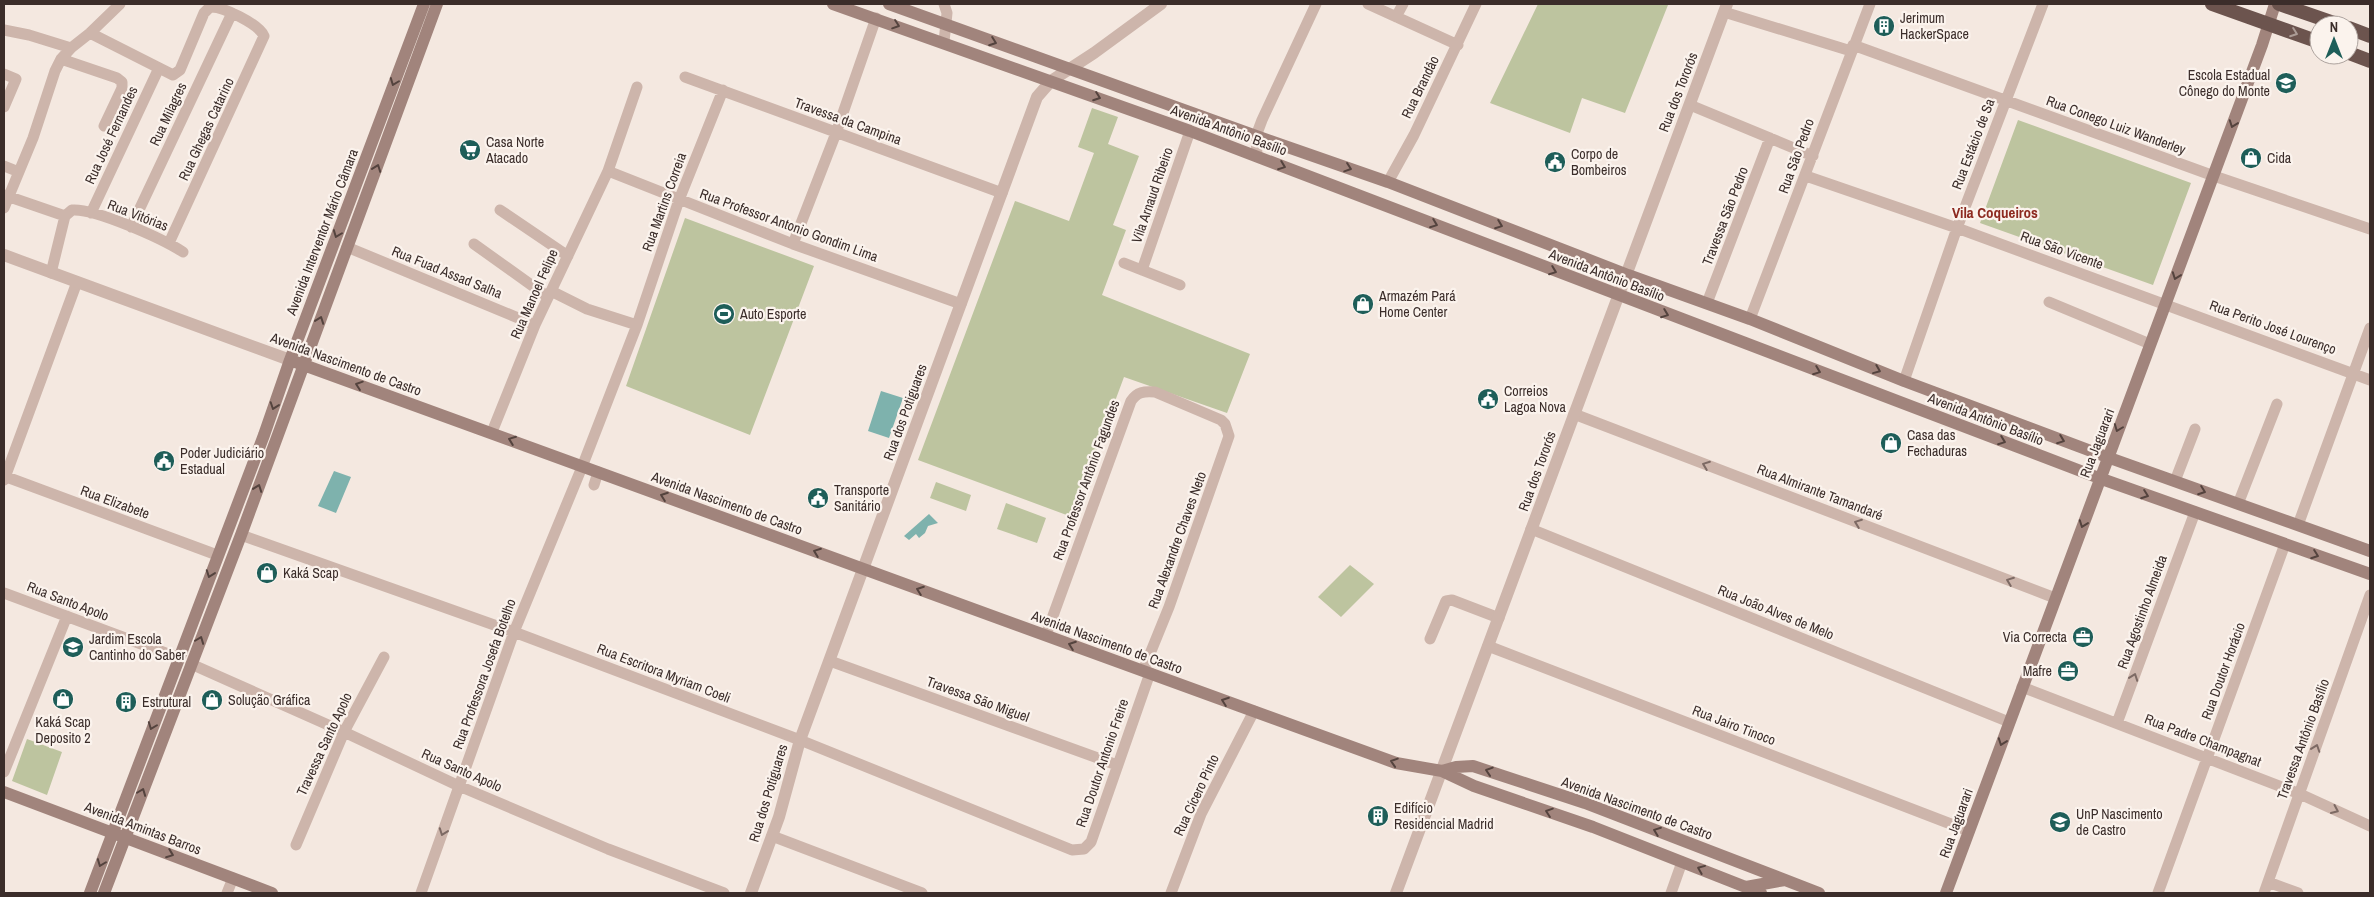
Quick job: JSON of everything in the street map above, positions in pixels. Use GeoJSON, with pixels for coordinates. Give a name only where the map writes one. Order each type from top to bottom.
{"type":"FeatureCollection","features":[{"type":"Feature","properties":{"kind":"highway"},"geometry":{"type":"LineString","coordinates":[[2212,4],[2309,38]]}},
{"type":"Feature","properties":{"kind":"highway"},"geometry":{"type":"LineString","coordinates":[[2279,4],[2311,15]]}},
{"type":"Feature","properties":{"kind":"main road","name":"Avenida Interventor Mário Câmara"},"geometry":{"type":"LineString","coordinates":[[104,893],[119,835],[178,658],[264,435],[290,360],[424,4]]}},
{"type":"Feature","properties":{"kind":"main road","name":"Avenida Interventor Mário Câmara"},"geometry":{"type":"LineString","coordinates":[[90,893],[119,835],[191,664],[348,247],[406,54],[437,4]]}},
{"type":"Feature","properties":{"kind":"main road","name":"Avenida Antônio Basílio"},"geometry":{"type":"LineString","coordinates":[[833,4],[1190,131],[1969,429],[2100,478],[2370,574]]}},
{"type":"Feature","properties":{"kind":"main road","name":"Avenida Antônio Basílio"},"geometry":{"type":"LineString","coordinates":[[889,4],[1388,182],[1750,319],[1904,381],[2107,457],[2370,551]]}},
{"type":"Feature","properties":{"kind":"main road","name":"Rua Jaguarari"},"geometry":{"type":"LineString","coordinates":[[1946,893],[2107,457],[2214,176],[2275,4]]}},
{"type":"Feature","properties":{"kind":"main road","name":"Avenida Nascimento de Castro"},"geometry":{"type":"LineString","coordinates":[[290,360],[492,432],[582,467],[1396,763],[1442,771],[1474,786],[1594,827],[1761,893]]}},
{"type":"Feature","properties":{"kind":"main road"},"geometry":{"type":"LineString","coordinates":[[1961,402],[1969,429]]}},
{"type":"Feature","properties":{"kind":"main road"},"geometry":{"type":"LineString","coordinates":[[2244,506],[2258,534]]}},
{"type":"Feature","properties":{"kind":"main road","name":"Avenida Nascimento de Castro"},"geometry":{"type":"LineString","coordinates":[[1442,771],[1456,767],[1473,766],[1585,803],[1819,893]]}},
{"type":"Feature","properties":{"kind":"main road","name":"Avenida Amintas Barros"},"geometry":{"type":"LineString","coordinates":[[4,792],[272,893]]}},
{"type":"Feature","properties":{"kind":"main road"},"geometry":{"type":"LineString","coordinates":[[1585,803],[1594,827]]}},
{"type":"Feature","properties":{"kind":"main road"},"geometry":{"type":"LineString","coordinates":[[1746,887],[1784,880]]}},
{"type":"Feature","properties":{"kind":"street"},"geometry":{"type":"LineString","coordinates":[[4,208],[6,195],[19,172],[44,106],[54,71],[61,58],[120,4]]}},
{"type":"Feature","properties":{"kind":"street"},"geometry":{"type":"LineString","coordinates":[[944,4],[948,14],[948,25],[944,42]]}},
{"type":"Feature","properties":{"kind":"street","name":"Rua dos Potiguares"},"geometry":{"type":"LineString","coordinates":[[751,893],[772,836],[800,740],[1038,97],[1051,81],[1071,69],[1161,4]]}},
{"type":"Feature","properties":{"kind":"street"},"geometry":{"type":"LineString","coordinates":[[1257,156],[1256,136],[1316,4]]}},
{"type":"Feature","properties":{"kind":"street"},"geometry":{"type":"LineString","coordinates":[[1368,4],[1458,45]]}},
{"type":"Feature","properties":{"kind":"street"},"geometry":{"type":"LineString","coordinates":[[1396,17],[1403,4]]}},
{"type":"Feature","properties":{"kind":"street","name":"Rua Brandâo"},"geometry":{"type":"LineString","coordinates":[[1388,182],[1458,45],[1476,4]]}},
{"type":"Feature","properties":{"kind":"street","name":"Rua São Pedro"},"geometry":{"type":"LineString","coordinates":[[1750,319],[1870,4]]}},
{"type":"Feature","properties":{"kind":"street","name":"Rua Estácio de Sa"},"geometry":{"type":"LineString","coordinates":[[1904,381],[1957,228],[2043,4]]}},
{"type":"Feature","properties":{"kind":"street"},"geometry":{"type":"LineString","coordinates":[[90,33],[158,70],[173,75],[178,72],[184,62],[204,13],[210,7],[219,7],[232,13]]}},
{"type":"Feature","properties":{"kind":"street","name":"Rua Conego Luiz Wanderley"},"geometry":{"type":"LineString","coordinates":[[1726,8],[1852,48],[2370,229]]}},
{"type":"Feature","properties":{"kind":"street","name":"Rua dos Tororós"},"geometry":{"type":"LineString","coordinates":[[1399,892],[1531,529],[1726,8]]}},
{"type":"Feature","properties":{"kind":"street","name":"Rua Ghegas Catarino"},"geometry":{"type":"LineString","coordinates":[[169,243],[264,39],[260,29],[232,13]]}},
{"type":"Feature","properties":{"kind":"street","name":"Rua Milagres"},"geometry":{"type":"LineString","coordinates":[[132,227],[232,13]]}},
{"type":"Feature","properties":{"kind":"street"},"geometry":{"type":"LineString","coordinates":[[793,244],[836,133],[876,18]]}},
{"type":"Feature","properties":{"kind":"street"},"geometry":{"type":"LineString","coordinates":[[4,30],[29,35],[71,48]]}},
{"type":"Feature","properties":{"kind":"street"},"geometry":{"type":"LineString","coordinates":[[61,58],[117,78],[122,82],[122,88],[104,126]]}},
{"type":"Feature","properties":{"kind":"street","name":"Rua José Fernandes"},"geometry":{"type":"LineString","coordinates":[[86,211],[158,70]]}},
{"type":"Feature","properties":{"kind":"street"},"geometry":{"type":"LineString","coordinates":[[4,107],[16,79],[5,77]]}},
{"type":"Feature","properties":{"kind":"street","name":"Travessa da Campina"},"geometry":{"type":"LineString","coordinates":[[685,77],[1002,193]]}},
{"type":"Feature","properties":{"kind":"street","name":"Rua Manoel Felipe"},"geometry":{"type":"LineString","coordinates":[[492,432],[535,325],[608,171],[637,87]]}},
{"type":"Feature","properties":{"kind":"street","name":"Rua Martins Correia"},"geometry":{"type":"LineString","coordinates":[[582,467],[637,325],[678,200],[723,90]]}},
{"type":"Feature","properties":{"kind":"street"},"geometry":{"type":"LineString","coordinates":[[1690,105],[1813,156]]}},
{"type":"Feature","properties":{"kind":"street","name":"Vila Arnaud Ribeiro"},"geometry":{"type":"LineString","coordinates":[[1142,270],[1190,131]]}},
{"type":"Feature","properties":{"kind":"street","name":"Travessa São Pedro"},"geometry":{"type":"LineString","coordinates":[[1707,304],[1770,138]]}},
{"type":"Feature","properties":{"kind":"street"},"geometry":{"type":"LineString","coordinates":[[4,166],[19,172]]}},
{"type":"Feature","properties":{"kind":"street","name":"Rua Professor Antonio Gondim Lima"},"geometry":{"type":"LineString","coordinates":[[608,171],[793,244],[961,304]]}},
{"type":"Feature","properties":{"kind":"street","name":"Rua São Vicente"},"geometry":{"type":"LineString","coordinates":[[1806,176],[1957,228],[2166,304]]}},
{"type":"Feature","properties":{"kind":"street"},"geometry":{"type":"LineString","coordinates":[[6,195],[65,216]]}},
{"type":"Feature","properties":{"kind":"street"},"geometry":{"type":"LineString","coordinates":[[51,273],[65,216],[72,210],[86,211]]}},
{"type":"Feature","properties":{"kind":"street"},"geometry":{"type":"LineString","coordinates":[[500,210],[568,256]]}},
{"type":"Feature","properties":{"kind":"street","name":"Rua Vitórias"},"geometry":{"type":"LineString","coordinates":[[86,211],[132,227],[169,243],[183,252]]}},
{"type":"Feature","properties":{"kind":"street"},"geometry":{"type":"LineString","coordinates":[[474,244],[549,294],[587,309],[637,325]]}},
{"type":"Feature","properties":{"kind":"street","name":"Rua Fuad Assad Salha"},"geometry":{"type":"LineString","coordinates":[[348,247],[535,325]]}},
{"type":"Feature","properties":{"kind":"street","name":"Avenida Nascimento de Castro"},"geometry":{"type":"LineString","coordinates":[[4,255],[290,360]]}},
{"type":"Feature","properties":{"kind":"street"},"geometry":{"type":"LineString","coordinates":[[1124,263],[1180,285]]}},
{"type":"Feature","properties":{"kind":"street"},"geometry":{"type":"LineString","coordinates":[[4,478],[77,282]]}},
{"type":"Feature","properties":{"kind":"street"},"geometry":{"type":"LineString","coordinates":[[2049,302],[2150,344]]}},
{"type":"Feature","properties":{"kind":"street","name":"Rua Perito José Lourenço"},"geometry":{"type":"LineString","coordinates":[[2166,304],[2370,380]]}},
{"type":"Feature","properties":{"kind":"street"},"geometry":{"type":"LineString","coordinates":[[2298,525],[2370,328]]}},
{"type":"Feature","properties":{"kind":"street","name":"Rua Professor Antônio Fagundes"},"geometry":{"type":"LineString","coordinates":[[1046,635],[1134,397],[1147,391],[1155,392],[1221,420]]}},
{"type":"Feature","properties":{"kind":"street"},"geometry":{"type":"LineString","coordinates":[[2244,506],[2277,404]]}},
{"type":"Feature","properties":{"kind":"street","name":"Rua Almirante Tamandaré"},"geometry":{"type":"LineString","coordinates":[[1574,414],[2055,598]]}},
{"type":"Feature","properties":{"kind":"street","name":"Rua Alexandre Chaves Neto"},"geometry":{"type":"LineString","coordinates":[[1146,672],[1229,441],[1227,429],[1221,420]]}},
{"type":"Feature","properties":{"kind":"street"},"geometry":{"type":"LineString","coordinates":[[2175,481],[2195,429]]}},
{"type":"Feature","properties":{"kind":"street","name":"Rua Professora Josefa Botelho"},"geometry":{"type":"LineString","coordinates":[[421,893],[514,632],[582,467]]}},
{"type":"Feature","properties":{"kind":"street"},"geometry":{"type":"LineString","coordinates":[[594,485],[598,472]]}},
{"type":"Feature","properties":{"kind":"street","name":"Rua Elizabete"},"geometry":{"type":"LineString","coordinates":[[4,478],[217,555]]}},
{"type":"Feature","properties":{"kind":"street","name":"Rua Agostinho Almeida"},"geometry":{"type":"LineString","coordinates":[[2117,723],[2195,512]]}},
{"type":"Feature","properties":{"kind":"street","name":"Rua João Alves de Melo"},"geometry":{"type":"LineString","coordinates":[[1531,529],[2009,722]]}},
{"type":"Feature","properties":{"kind":"street","name":"Rua Escritora Myriam Coeli"},"geometry":{"type":"LineString","coordinates":[[241,534],[514,632],[800,740],[1072,850]]}},
{"type":"Feature","properties":{"kind":"street","name":"Rua Doutor Horácio"},"geometry":{"type":"LineString","coordinates":[[2158,893],[2286,544]]}},
{"type":"Feature","properties":{"kind":"street","name":"Rua Santo Apolo"},"geometry":{"type":"LineString","coordinates":[[4,593],[178,658]]}},
{"type":"Feature","properties":{"kind":"street","name":"Travessa Antônio Basílio"},"geometry":{"type":"LineString","coordinates":[[2264,893],[2370,595]]}},
{"type":"Feature","properties":{"kind":"street"},"geometry":{"type":"LineString","coordinates":[[1430,639],[1446,601],[1452,600],[1499,618]]}},
{"type":"Feature","properties":{"kind":"street"},"geometry":{"type":"LineString","coordinates":[[4,772],[67,616]]}},
{"type":"Feature","properties":{"kind":"street","name":"Rua Jairo Tinoco"},"geometry":{"type":"LineString","coordinates":[[1488,646],[1969,831]]}},
{"type":"Feature","properties":{"kind":"street","name":"Travessa Santo Apolo"},"geometry":{"type":"LineString","coordinates":[[296,846],[344,732],[384,657]]}},
{"type":"Feature","properties":{"kind":"street","name":"Travessa São Miguel"},"geometry":{"type":"LineString","coordinates":[[830,661],[1117,765]]}},
{"type":"Feature","properties":{"kind":"street","name":"Rua Santo Apolo"},"geometry":{"type":"LineString","coordinates":[[191,664],[344,732],[459,786],[608,849],[724,893]]}},
{"type":"Feature","properties":{"kind":"street","name":"Rua Doutor Antonio Freire"},"geometry":{"type":"LineString","coordinates":[[1072,850],[1080,851],[1091,842],[1146,672]]}},
{"type":"Feature","properties":{"kind":"street","name":"Rua Padre Champagnat"},"geometry":{"type":"LineString","coordinates":[[2022,687],[2300,794],[2370,826]]}},
{"type":"Feature","properties":{"kind":"street","name":"Rua Cícero Pinto"},"geometry":{"type":"LineString","coordinates":[[1171,893],[1200,814],[1254,711]]}},
{"type":"Feature","properties":{"kind":"street"},"geometry":{"type":"LineString","coordinates":[[772,836],[922,893]]}},
{"type":"Feature","properties":{"kind":"street"},"geometry":{"type":"LineString","coordinates":[[1671,893],[1682,862]]}},
{"type":"Feature","properties":{"kind":"street"},"geometry":{"type":"LineString","coordinates":[[228,893],[233,878]]}},
{"type":"Feature","properties":{"kind":"street"},"geometry":{"type":"LineString","coordinates":[[2268,882],[2298,893]]}},
{"type":"Feature","properties":{"kind":"green space"},"geometry":{"type":"Polygon","coordinates":[[[1538,4],[1668,5],[1625,113],[1582,98],[1570,133],[1490,103],[1538,4]]]}},
{"type":"Feature","properties":{"kind":"green space"},"geometry":{"type":"Polygon","coordinates":[[[1092,108],[1118,117],[1108,144],[1139,156],[1113,225],[1126,230],[1102,295],[1250,354],[1227,413],[1124,377],[1072,517],[918,460],[1015,201],[1069,221],[1094,153],[1078,147],[1092,108]]]}},
{"type":"Feature","properties":{"kind":"green space"},"geometry":{"type":"Polygon","coordinates":[[[2018,120],[2191,183],[2153,285],[1980,223],[2018,120]]]}},
{"type":"Feature","properties":{"kind":"green space","name":"Auto Esporte"},"geometry":{"type":"Polygon","coordinates":[[[685,218],[814,266],[750,435],[626,386],[685,218]]]}},
{"type":"Feature","properties":{"kind":"green space"},"geometry":{"type":"Polygon","coordinates":[[[936,482],[971,495],[966,511],[930,498],[936,482]]]}},
{"type":"Feature","properties":{"kind":"green space"},"geometry":{"type":"Polygon","coordinates":[[[1006,503],[1046,518],[1037,543],[997,529],[1006,503]]]}},
{"type":"Feature","properties":{"kind":"green space"},"geometry":{"type":"Polygon","coordinates":[[[1350,565],[1374,584],[1341,617],[1318,597],[1350,565]]]}},
{"type":"Feature","properties":{"kind":"green space"},"geometry":{"type":"Polygon","coordinates":[[[27,739],[62,752],[47,795],[12,781],[27,739]]]}},
{"type":"Feature","properties":{"kind":"water"},"geometry":{"type":"Polygon","coordinates":[[[881,391],[903,398],[889,438],[868,431],[881,391]]]}},
{"type":"Feature","properties":{"kind":"water"},"geometry":{"type":"Polygon","coordinates":[[[334,471],[351,477],[336,513],[318,506],[334,471]]]}},
{"type":"Feature","properties":{"kind":"water"},"geometry":{"type":"Polygon","coordinates":[[[929,514],[938,523],[928,526],[925,533],[919,538],[916,534],[909,540],[904,536],[929,514]]]}},
{"type":"Feature","properties":{"kind":"place","name":"Jerimum HackerSpace"},"geometry":{"type":"Point","coordinates":[1884,26]}},
{"type":"Feature","properties":{"kind":"place","name":"Escola Estadual Cônego do Monte"},"geometry":{"type":"Point","coordinates":[2286,83]}},
{"type":"Feature","properties":{"kind":"place","name":"Casa Norte Atacado"},"geometry":{"type":"Point","coordinates":[470,150]}},
{"type":"Feature","properties":{"kind":"place","name":"Cida"},"geometry":{"type":"Point","coordinates":[2251,158]}},
{"type":"Feature","properties":{"kind":"place","name":"Corpo de Bombeiros"},"geometry":{"type":"Point","coordinates":[1555,162]}},
{"type":"Feature","properties":{"kind":"place","name":"Armazém Pará Home Center"},"geometry":{"type":"Point","coordinates":[1363,304]}},
{"type":"Feature","properties":{"kind":"place","name":"Auto Esporte"},"geometry":{"type":"Point","coordinates":[724,314]}},
{"type":"Feature","properties":{"kind":"place","name":"Correios Lagoa Nova"},"geometry":{"type":"Point","coordinates":[1488,399]}},
{"type":"Feature","properties":{"kind":"place","name":"Casa das Fechaduras"},"geometry":{"type":"Point","coordinates":[1891,443]}},
{"type":"Feature","properties":{"kind":"place","name":"Poder Judiciário Estadual"},"geometry":{"type":"Point","coordinates":[164,461]}},
{"type":"Feature","properties":{"kind":"place","name":"Transporte Sanitário"},"geometry":{"type":"Point","coordinates":[818,498]}},
{"type":"Feature","properties":{"kind":"place","name":"Kaká Scap"},"geometry":{"type":"Point","coordinates":[267,573]}},
{"type":"Feature","properties":{"kind":"place","name":"Via Correcta"},"geometry":{"type":"Point","coordinates":[2083,637]}},
{"type":"Feature","properties":{"kind":"place","name":"Jardim Escola Cantinho do Saber"},"geometry":{"type":"Point","coordinates":[73,647]}},
{"type":"Feature","properties":{"kind":"place","name":"Mafre"},"geometry":{"type":"Point","coordinates":[2068,671]}},
{"type":"Feature","properties":{"kind":"place","name":"Kaká Scap Deposito 2"},"geometry":{"type":"Point","coordinates":[63,699]}},
{"type":"Feature","properties":{"kind":"place","name":"Solução Gráfica"},"geometry":{"type":"Point","coordinates":[212,700]}},
{"type":"Feature","properties":{"kind":"place","name":"Estrutural"},"geometry":{"type":"Point","coordinates":[126,702]}},
{"type":"Feature","properties":{"kind":"place","name":"Edifício Residencial Madrid"},"geometry":{"type":"Point","coordinates":[1378,816]}},
{"type":"Feature","properties":{"kind":"place","name":"UnP Nascimento de Castro"},"geometry":{"type":"Point","coordinates":[2060,822]}},
{"type":"Feature","properties":{"kind":"district","name":"Vila Coqueiros"},"geometry":{"type":"Point","coordinates":[1995,213]}}]}
